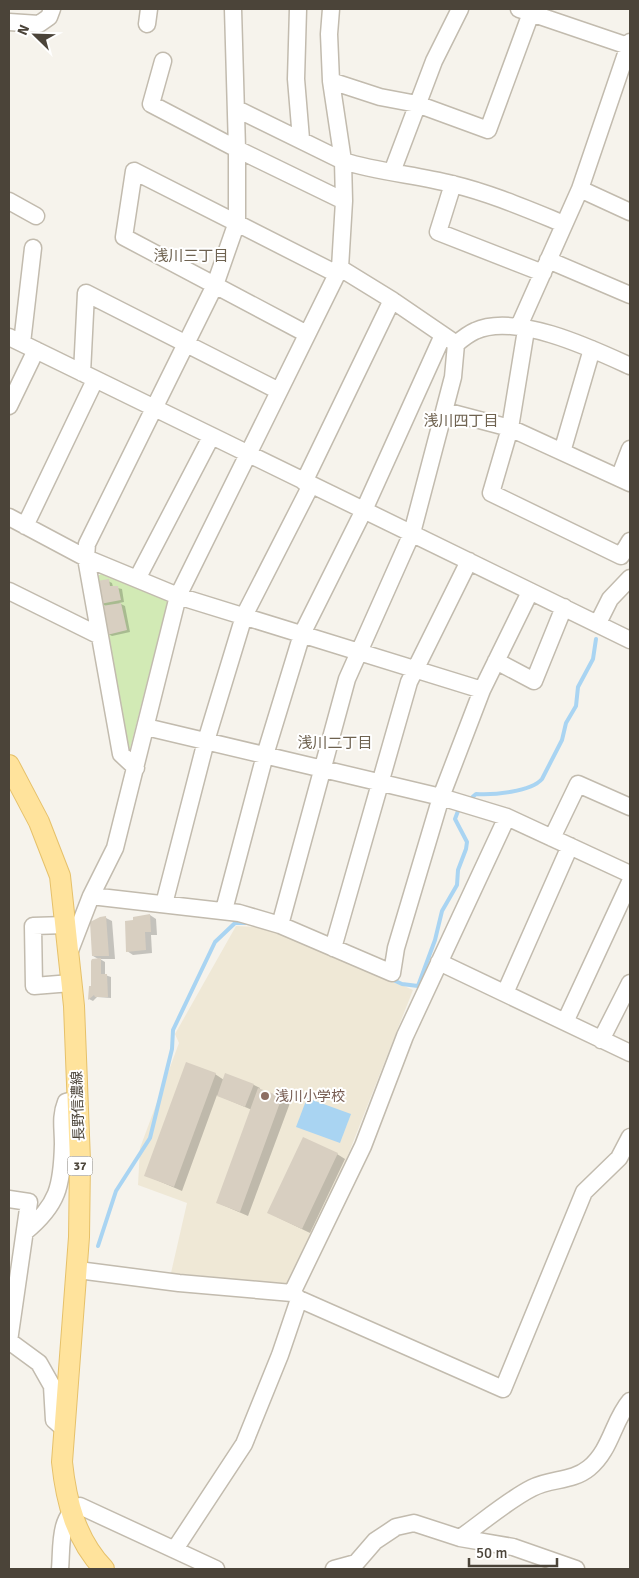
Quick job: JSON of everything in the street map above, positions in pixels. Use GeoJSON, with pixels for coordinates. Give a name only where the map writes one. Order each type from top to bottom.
{"type":"FeatureCollection","features":[{"type":"Feature","properties":{"kind":"main road","name":"長野信濃線"},"geometry":{"type":"LineString","coordinates":[[9,765],[39,822],[60,876],[66,925],[72,984],[80,1161],[78,1270],[63,1428],[62,1462],[66,1495],[71,1510],[86,1546],[104,1569]]}},
{"type":"Feature","properties":{"kind":"street"},"geometry":{"type":"LineString","coordinates":[[9,22],[39,24],[49,17],[52,9]]}},
{"type":"Feature","properties":{"kind":"street"},"geometry":{"type":"LineString","coordinates":[[136,768],[121,754],[86,558],[87,544],[215,285],[237,222],[238,149],[233,9]]}},
{"type":"Feature","properties":{"kind":"street"},"geometry":{"type":"LineString","coordinates":[[298,9],[296,79],[302,139]]}},
{"type":"Feature","properties":{"kind":"street"},"geometry":{"type":"LineString","coordinates":[[69,953],[91,896],[115,848],[178,596],[339,271],[344,201],[343,160],[331,81],[329,34],[331,9]]}},
{"type":"Feature","properties":{"kind":"street"},"geometry":{"type":"LineString","coordinates":[[392,172],[434,61],[460,9]]}},
{"type":"Feature","properties":{"kind":"street"},"geometry":{"type":"LineString","coordinates":[[331,81],[380,97],[417,104],[488,130],[524,11],[629,44],[580,189],[545,267],[523,328],[510,428],[491,493],[621,556],[630,541]]}},
{"type":"Feature","properties":{"kind":"street"},"geometry":{"type":"LineString","coordinates":[[163,61],[150,104],[344,201]]}},
{"type":"Feature","properties":{"kind":"street"},"geometry":{"type":"LineString","coordinates":[[237,109],[343,160],[361,166],[453,184],[513,204],[564,224]]}},
{"type":"Feature","properties":{"kind":"street"},"geometry":{"type":"LineString","coordinates":[[280,925],[321,769],[347,680],[412,533],[453,377],[449,339],[392,300],[339,271],[134,171],[124,237],[307,334]]}},
{"type":"Feature","properties":{"kind":"street"},"geometry":{"type":"LineString","coordinates":[[453,184],[438,232],[630,295]]}},
{"type":"Feature","properties":{"kind":"street"},"geometry":{"type":"LineString","coordinates":[[580,189],[630,212]]}},
{"type":"Feature","properties":{"kind":"street"},"geometry":{"type":"LineString","coordinates":[[9,201],[36,216]]}},
{"type":"Feature","properties":{"kind":"street"},"geometry":{"type":"LineString","coordinates":[[9,406],[22,343],[33,248]]}},
{"type":"Feature","properties":{"kind":"street"},"geometry":{"type":"LineString","coordinates":[[25,526],[89,376],[86,293],[185,345],[279,391]]}},
{"type":"Feature","properties":{"kind":"street"},"geometry":{"type":"LineString","coordinates":[[164,904],[206,741],[244,616],[308,484],[392,300]]}},
{"type":"Feature","properties":{"kind":"street"},"geometry":{"type":"LineString","coordinates":[[224,910],[265,755],[302,634],[449,339],[476,330],[523,328],[552,333],[630,366]]}},
{"type":"Feature","properties":{"kind":"street"},"geometry":{"type":"LineString","coordinates":[[22,343],[211,437],[630,640]]}},
{"type":"Feature","properties":{"kind":"street"},"geometry":{"type":"LineString","coordinates":[[562,452],[592,349]]}},
{"type":"Feature","properties":{"kind":"street"},"geometry":{"type":"LineString","coordinates":[[445,411],[510,428],[625,481],[630,449]]}},
{"type":"Feature","properties":{"kind":"street"},"geometry":{"type":"LineString","coordinates":[[137,579],[211,437]]}},
{"type":"Feature","properties":{"kind":"street"},"geometry":{"type":"LineString","coordinates":[[9,517],[86,558],[178,596],[482,690]]}},
{"type":"Feature","properties":{"kind":"street"},"geometry":{"type":"LineString","coordinates":[[333,948],[409,682],[469,561]]}},
{"type":"Feature","properties":{"kind":"street"},"geometry":{"type":"LineString","coordinates":[[598,623],[610,599],[630,578]]}},
{"type":"Feature","properties":{"kind":"street"},"geometry":{"type":"LineString","coordinates":[[9,591],[100,636]]}},
{"type":"Feature","properties":{"kind":"street"},"geometry":{"type":"LineString","coordinates":[[91,896],[224,910],[280,925],[392,973],[396,948],[441,797],[482,690],[530,592]]}},
{"type":"Feature","properties":{"kind":"street"},"geometry":{"type":"LineString","coordinates":[[496,661],[534,681],[564,607]]}},
{"type":"Feature","properties":{"kind":"street"},"geometry":{"type":"LineString","coordinates":[[146,727],[441,797],[507,817],[630,874]]}},
{"type":"Feature","properties":{"kind":"street"},"geometry":{"type":"LineString","coordinates":[[552,838],[578,784],[630,807]]}},
{"type":"Feature","properties":{"kind":"street"},"geometry":{"type":"LineString","coordinates":[[175,1549],[244,1444],[280,1355],[296,1296],[363,1146],[405,1036],[507,817]]}},
{"type":"Feature","properties":{"kind":"street"},"geometry":{"type":"LineString","coordinates":[[505,992],[570,846]]}},
{"type":"Feature","properties":{"kind":"street"},"geometry":{"type":"LineString","coordinates":[[565,1022],[630,882]]}},
{"type":"Feature","properties":{"kind":"street"},"geometry":{"type":"LineString","coordinates":[[66,925],[33,926],[34,986],[72,984]]}},
{"type":"Feature","properties":{"kind":"street"},"geometry":{"type":"LineString","coordinates":[[439,962],[630,1053]]}},
{"type":"Feature","properties":{"kind":"street"},"geometry":{"type":"LineString","coordinates":[[601,1040],[630,983]]}},
{"type":"Feature","properties":{"kind":"street"},"geometry":{"type":"LineString","coordinates":[[25,1232],[43,1217],[56,1198],[61,1170],[61,1116],[66,1102],[78,1099]]}},
{"type":"Feature","properties":{"kind":"street"},"geometry":{"type":"LineString","coordinates":[[78,1270],[296,1296],[503,1389],[584,1192],[619,1158],[630,1137]]}},
{"type":"Feature","properties":{"kind":"street"},"geometry":{"type":"LineString","coordinates":[[9,1199],[28,1202],[25,1232],[13,1284],[9,1341],[39,1363],[52,1386],[54,1420],[63,1428]]}},
{"type":"Feature","properties":{"kind":"street"},"geometry":{"type":"LineString","coordinates":[[460,1538],[532,1488],[574,1478],[589,1468],[604,1454],[624,1408],[630,1400]]}},
{"type":"Feature","properties":{"kind":"street"},"geometry":{"type":"LineString","coordinates":[[60,1569],[65,1521],[71,1510],[80,1506],[216,1569]]}},
{"type":"Feature","properties":{"kind":"street"},"geometry":{"type":"LineString","coordinates":[[334,1569],[356,1563],[375,1541],[396,1527],[414,1523],[460,1538],[513,1547],[576,1569]]}},
{"type":"Feature","properties":{"kind":"shaded area","name":"浅川小学校"},"geometry":{"type":"Polygon","coordinates":[[[236,926],[274,928],[413,990],[348,1155],[287,1284],[171,1273],[187,1203],[138,1185],[140,1148],[179,1043],[175,1034],[236,926]]]}},
{"type":"Feature","properties":{"kind":"green space"},"geometry":{"type":"Polygon","coordinates":[[[101,574],[168,600],[130,749],[128,750],[94,578],[101,574]]]}},
{"type":"Feature","properties":{"kind":"water"},"geometry":{"type":"Polygon","coordinates":[[[307,1098],[351,1114],[340,1143],[296,1127],[307,1098]]]}},
{"type":"Feature","properties":{"kind":"building"},"geometry":{"type":"Polygon","coordinates":[[[109,579],[110,586],[118,586],[121,600],[100,604],[97,581],[109,579]]]}},
{"type":"Feature","properties":{"kind":"building"},"geometry":{"type":"Polygon","coordinates":[[[121,603],[127,630],[107,635],[102,606],[121,603]]]}},
{"type":"Feature","properties":{"kind":"building"},"geometry":{"type":"Polygon","coordinates":[[[150,914],[151,932],[145,932],[146,950],[126,952],[125,921],[133,920],[133,917],[150,914]]]}},
{"type":"Feature","properties":{"kind":"building"},"geometry":{"type":"Polygon","coordinates":[[[106,916],[109,956],[92,956],[90,922],[106,916]]]}},
{"type":"Feature","properties":{"kind":"building"},"geometry":{"type":"Polygon","coordinates":[[[101,958],[101,974],[107,974],[108,997],[95,997],[94,995],[88,1000],[89,986],[91,986],[91,961],[92,959],[101,958]]]}},
{"type":"Feature","properties":{"kind":"building"},"geometry":{"type":"Polygon","coordinates":[[[186,1062],[216,1073],[174,1187],[144,1176],[186,1062]]]}},
{"type":"Feature","properties":{"kind":"building"},"geometry":{"type":"Polygon","coordinates":[[[225,1073],[254,1084],[245,1107],[217,1096],[225,1073]]]}},
{"type":"Feature","properties":{"kind":"building"},"geometry":{"type":"Polygon","coordinates":[[[258,1088],[282,1097],[240,1212],[216,1203],[258,1088]]]}},
{"type":"Feature","properties":{"kind":"building"},"geometry":{"type":"Polygon","coordinates":[[[303,1137],[338,1153],[302,1229],[267,1213],[303,1137]]]}},
{"type":"Feature","properties":{"kind":"waterway"},"geometry":{"type":"LineString","coordinates":[[469,800],[476,794],[521,790],[542,779],[562,740],[566,723],[576,706],[578,687],[593,659],[596,639]]}},
{"type":"Feature","properties":{"kind":"waterway"},"geometry":{"type":"LineString","coordinates":[[391,979],[402,984],[418,986],[435,940],[442,911],[457,885],[458,870],[466,849],[467,842],[455,819],[458,811]]}},
{"type":"Feature","properties":{"kind":"waterway"},"geometry":{"type":"LineString","coordinates":[[98,1246],[116,1191],[150,1138],[172,1049],[173,1030],[215,942],[235,923],[248,923]]}},
{"type":"Feature","properties":{"kind":"place","name":"浅川小学校"},"geometry":{"type":"Point","coordinates":[265,1096]}},
{"type":"Feature","properties":{"kind":"district","name":"浅川三丁目"},"geometry":{"type":"Point","coordinates":[191,256]}},
{"type":"Feature","properties":{"kind":"district","name":"浅川四丁目"},"geometry":{"type":"Point","coordinates":[461,421]}},
{"type":"Feature","properties":{"kind":"district","name":"浅川二丁目"},"geometry":{"type":"Point","coordinates":[335,743]}}]}
